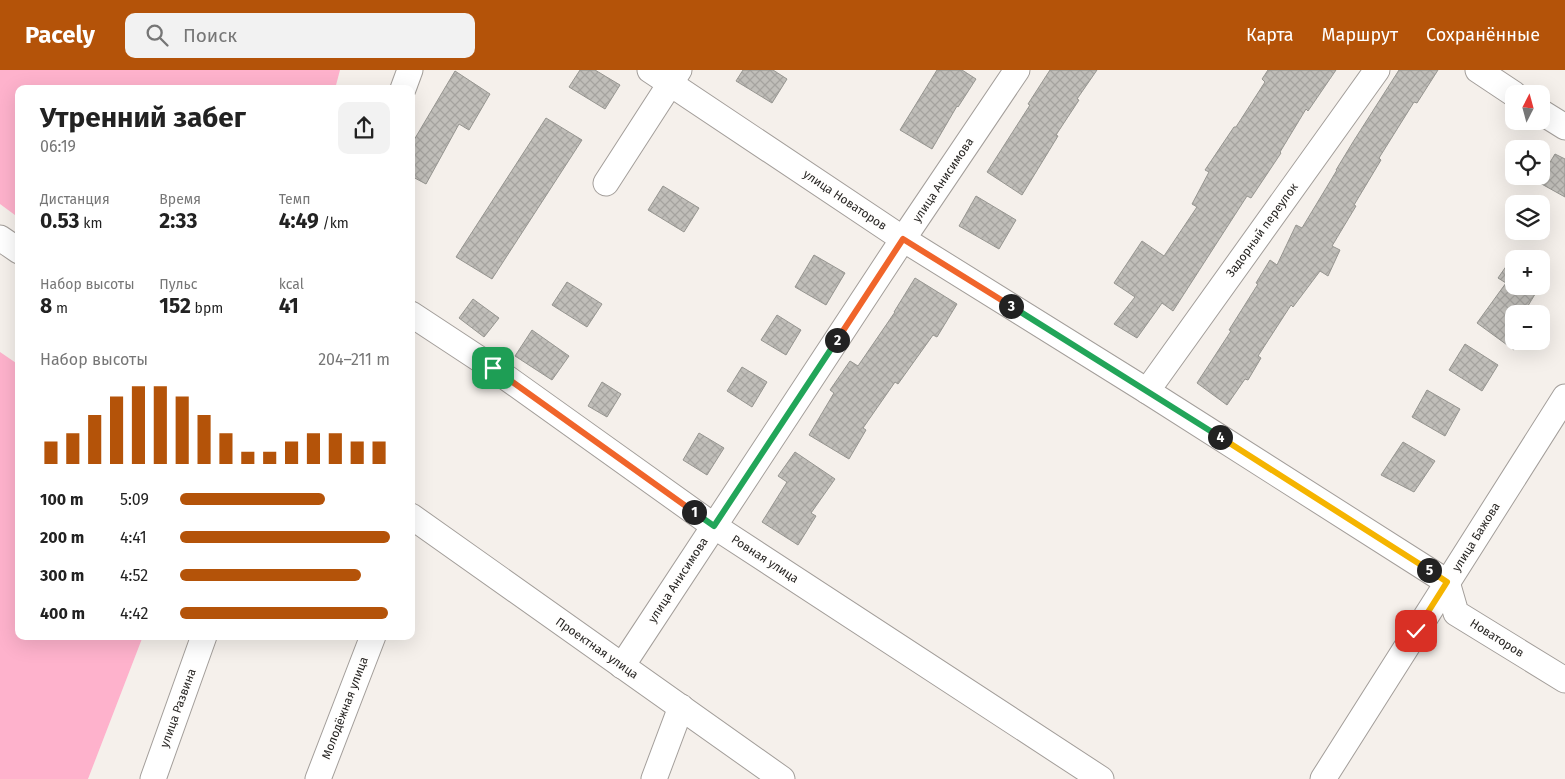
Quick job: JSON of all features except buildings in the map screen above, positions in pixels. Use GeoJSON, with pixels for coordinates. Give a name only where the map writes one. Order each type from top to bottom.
{"type":"FeatureCollection","features":[{"type":"Feature","properties":{"kind":"street"},"geometry":{"type":"LineString","coordinates":[[404,85],[410,70]]}},
{"type":"Feature","properties":{"kind":"street","name":"улица Анисимова"},"geometry":{"type":"LineString","coordinates":[[622,666],[903,239],[1017,70]]}},
{"type":"Feature","properties":{"kind":"street","name":"Задорный переулок"},"geometry":{"type":"LineString","coordinates":[[1148,391],[1378,70]]}},
{"type":"Feature","properties":{"kind":"street"},"geometry":{"type":"LineString","coordinates":[[1478,70],[1505,88]]}},
{"type":"Feature","properties":{"kind":"street"},"geometry":{"type":"LineString","coordinates":[[606,183],[666,74]]}},
{"type":"Feature","properties":{"kind":"street","name":"улица Новаторов"},"geometry":{"type":"LineString","coordinates":[[666,74],[903,239],[1148,391],[1447,582]]}},
{"type":"Feature","properties":{"kind":"street"},"geometry":{"type":"LineString","coordinates":[[1550,118],[1565,127]]}},
{"type":"Feature","properties":{"kind":"street"},"geometry":{"type":"LineString","coordinates":[[0,238],[15,247]]}},
{"type":"Feature","properties":{"kind":"street","name":"Ровная улица"},"geometry":{"type":"LineString","coordinates":[[415,317],[493,368],[714,526],[1101,779]]}},
{"type":"Feature","properties":{"kind":"street","name":"улица Бажова"},"geometry":{"type":"LineString","coordinates":[[1322,779],[1565,397]]}},
{"type":"Feature","properties":{"kind":"street","name":"Проектная улица"},"geometry":{"type":"LineString","coordinates":[[415,519],[782,779]]}},
{"type":"Feature","properties":{"kind":"street","name":"Новаторов"},"geometry":{"type":"LineString","coordinates":[[1447,582],[1456,613],[1565,680]]}},
{"type":"Feature","properties":{"kind":"street","name":"улица Развина"},"geometry":{"type":"LineString","coordinates":[[153,779],[203,640]]}},
{"type":"Feature","properties":{"kind":"street","name":"Молодёжная улица"},"geometry":{"type":"LineString","coordinates":[[318,779],[371,640]]}},
{"type":"Feature","properties":{"kind":"street"},"geometry":{"type":"LineString","coordinates":[[654,779],[680,707]]}},
{"type":"Feature","properties":{"kind":"shaded area"},"geometry":{"type":"Polygon","coordinates":[[[0,70],[340,70],[336,85],[15,85],[15,215],[0,204],[0,70]]]}},
{"type":"Feature","properties":{"kind":"shaded area"},"geometry":{"type":"Polygon","coordinates":[[[0,352],[15,362],[15,640],[141,640],[88,779],[0,779],[0,352]]]}},
{"type":"Feature","properties":{"kind":"route"},"geometry":{"type":"LineString","coordinates":[[493,368],[714,526],[903,239],[1148,391],[1447,582],[1416,631]]}}]}
